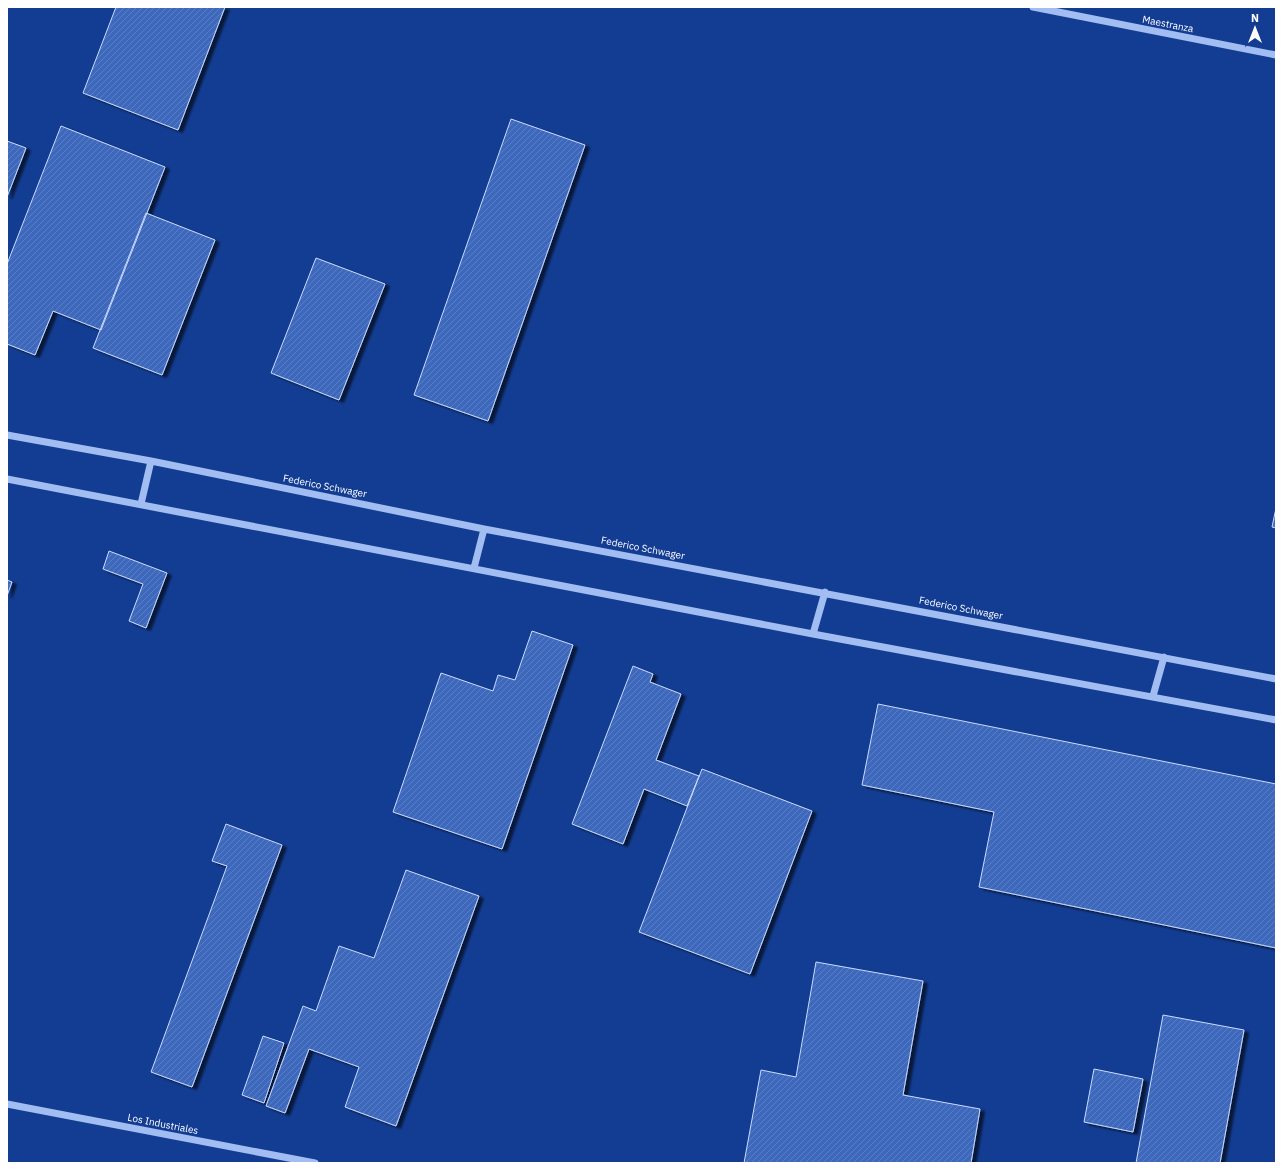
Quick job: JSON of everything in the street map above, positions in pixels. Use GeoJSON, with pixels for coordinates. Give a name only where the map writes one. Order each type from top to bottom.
{"type":"FeatureCollection","features":[{"type":"Feature","properties":{"kind":"street","name":"Maestranza"},"geometry":{"type":"LineString","coordinates":[[1033,7],[1276,55]]}},
{"type":"Feature","properties":{"kind":"street","name":"Federico Schwager"},"geometry":{"type":"LineString","coordinates":[[7,435],[151,461],[484,529],[825,592],[1276,679]]}},
{"type":"Feature","properties":{"kind":"street"},"geometry":{"type":"LineString","coordinates":[[141,504],[151,461]]}},
{"type":"Feature","properties":{"kind":"street"},"geometry":{"type":"LineString","coordinates":[[7,479],[813,634],[1276,720]]}},
{"type":"Feature","properties":{"kind":"street"},"geometry":{"type":"LineString","coordinates":[[474,568],[484,529]]}},
{"type":"Feature","properties":{"kind":"street"},"geometry":{"type":"LineString","coordinates":[[813,634],[825,592]]}},
{"type":"Feature","properties":{"kind":"street"},"geometry":{"type":"LineString","coordinates":[[1153,696],[1164,657]]}},
{"type":"Feature","properties":{"kind":"street","name":"Los Industriales"},"geometry":{"type":"LineString","coordinates":[[7,1104],[315,1163]]}},
{"type":"Feature","properties":{"kind":"building"},"geometry":{"type":"Polygon","coordinates":[[[116,7],[225,7],[178,130],[83,93],[116,7]]]}},
{"type":"Feature","properties":{"kind":"building"},"geometry":{"type":"Polygon","coordinates":[[[511,119],[585,145],[488,421],[414,395],[511,119]]]}},
{"type":"Feature","properties":{"kind":"building"},"geometry":{"type":"Polygon","coordinates":[[[61,126],[165,167],[101,330],[53,311],[35,355],[7,344],[7,264],[61,126]]]}},
{"type":"Feature","properties":{"kind":"building"},"geometry":{"type":"Polygon","coordinates":[[[7,141],[26,148],[7,197],[7,141]]]}},
{"type":"Feature","properties":{"kind":"building"},"geometry":{"type":"Polygon","coordinates":[[[146,213],[215,240],[162,375],[93,348],[146,213]]]}},
{"type":"Feature","properties":{"kind":"building"},"geometry":{"type":"Polygon","coordinates":[[[316,258],[385,284],[339,400],[271,373],[316,258]]]}},
{"type":"Feature","properties":{"kind":"building"},"geometry":{"type":"Polygon","coordinates":[[[1276,508],[1276,528],[1272,527],[1276,508]]]}},
{"type":"Feature","properties":{"kind":"building"},"geometry":{"type":"Polygon","coordinates":[[[109,551],[167,573],[146,628],[129,621],[143,584],[103,569],[109,551]]]}},
{"type":"Feature","properties":{"kind":"building"},"geometry":{"type":"Polygon","coordinates":[[[7,580],[12,582],[7,596],[7,580]]]}},
{"type":"Feature","properties":{"kind":"building"},"geometry":{"type":"Polygon","coordinates":[[[532,631],[573,645],[502,849],[393,812],[441,673],[493,691],[498,675],[515,680],[532,631]]]}},
{"type":"Feature","properties":{"kind":"building"},"geometry":{"type":"Polygon","coordinates":[[[633,666],[653,674],[650,682],[681,694],[656,760],[699,776],[687,806],[644,789],[623,844],[572,824],[633,666]]]}},
{"type":"Feature","properties":{"kind":"building"},"geometry":{"type":"Polygon","coordinates":[[[878,704],[1276,784],[1276,948],[979,887],[994,812],[862,785],[878,704]]]}},
{"type":"Feature","properties":{"kind":"building"},"geometry":{"type":"Polygon","coordinates":[[[702,769],[812,811],[750,974],[639,932],[702,769]]]}},
{"type":"Feature","properties":{"kind":"building"},"geometry":{"type":"Polygon","coordinates":[[[226,824],[282,845],[192,1087],[151,1072],[227,866],[212,861],[226,824]]]}},
{"type":"Feature","properties":{"kind":"building"},"geometry":{"type":"Polygon","coordinates":[[[406,870],[479,896],[396,1126],[345,1107],[359,1067],[309,1049],[285,1113],[266,1106],[303,1006],[316,1011],[339,946],[374,958],[406,870]]]}},
{"type":"Feature","properties":{"kind":"building"},"geometry":{"type":"Polygon","coordinates":[[[816,962],[923,981],[903,1095],[980,1109],[971,1163],[744,1163],[761,1070],[796,1077],[816,962]]]}},
{"type":"Feature","properties":{"kind":"building"},"geometry":{"type":"Polygon","coordinates":[[[1163,1015],[1244,1030],[1220,1163],[1136,1163],[1163,1015]]]}},
{"type":"Feature","properties":{"kind":"building"},"geometry":{"type":"Polygon","coordinates":[[[263,1036],[284,1043],[264,1103],[242,1095],[263,1036]]]}},
{"type":"Feature","properties":{"kind":"building"},"geometry":{"type":"Polygon","coordinates":[[[1094,1069],[1143,1079],[1133,1132],[1084,1122],[1094,1069]]]}}]}
